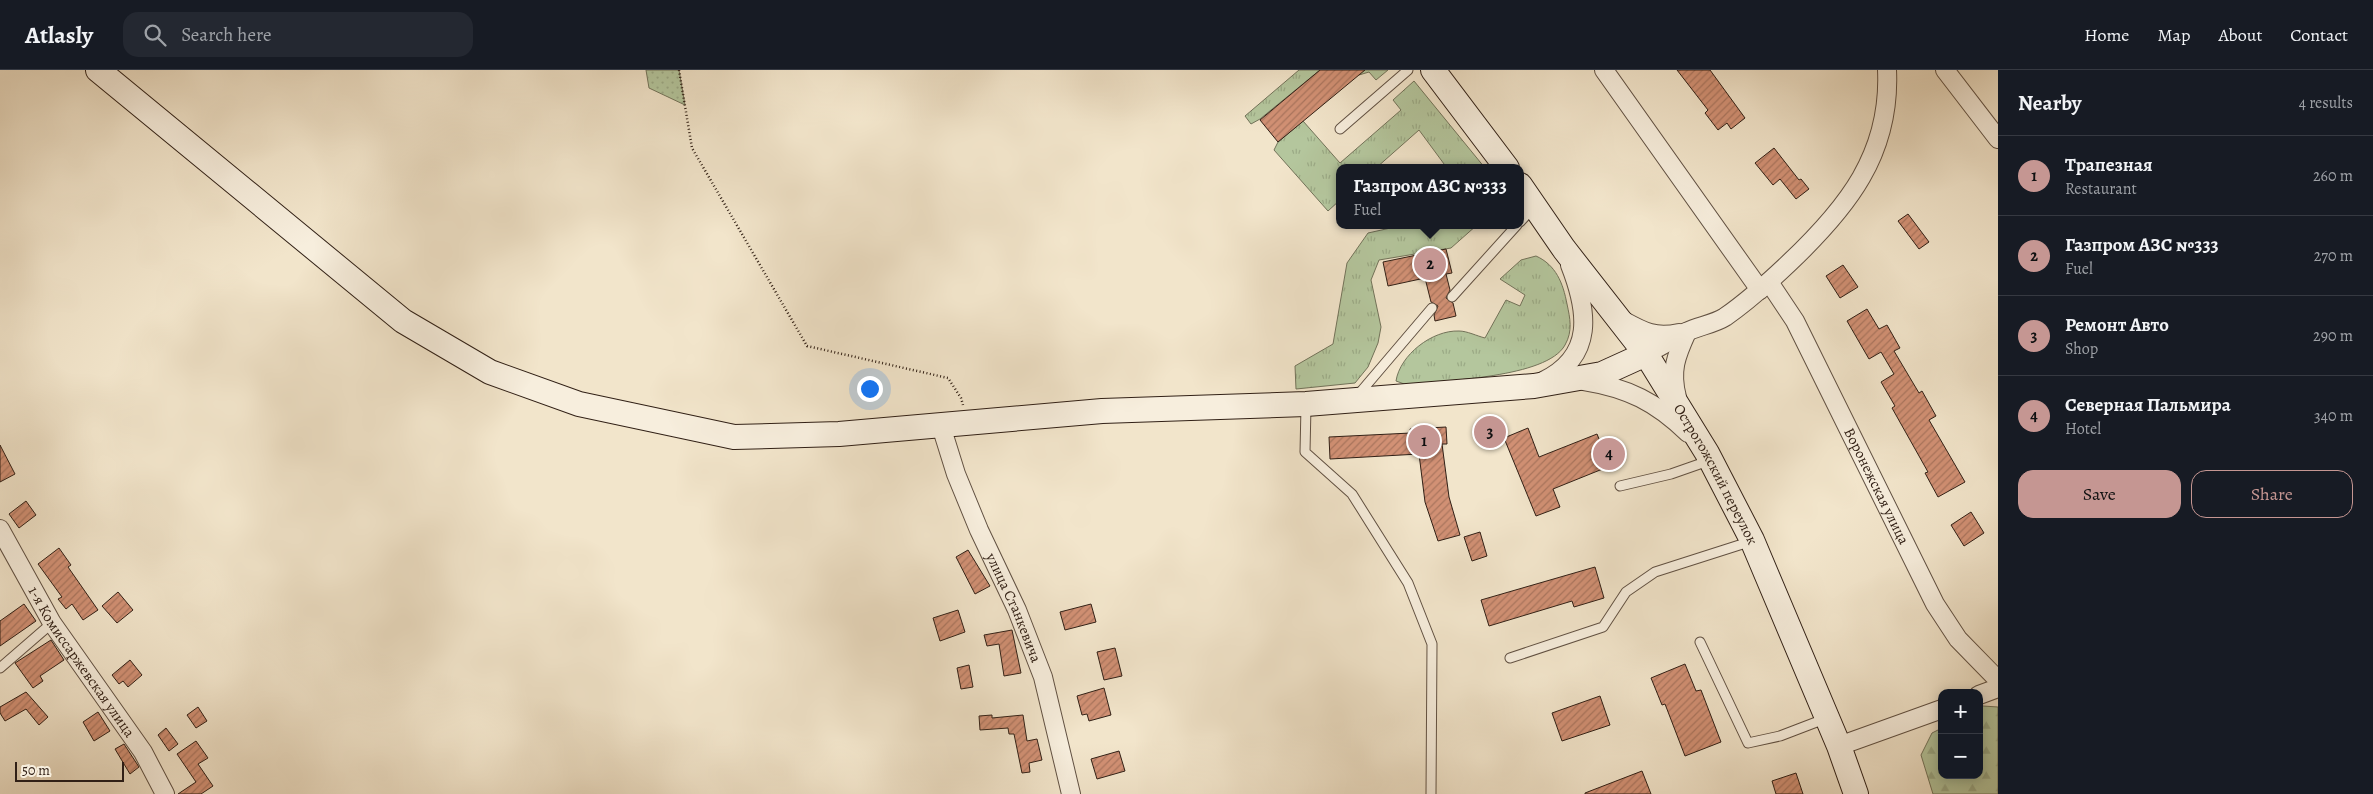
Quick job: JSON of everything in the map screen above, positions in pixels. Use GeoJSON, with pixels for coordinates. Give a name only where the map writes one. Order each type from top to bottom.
{"type":"FeatureCollection","features":[{"type":"Feature","properties":{"kind":"main road"},"geometry":{"type":"LineString","coordinates":[[98,70],[403,321],[490,372],[579,404],[734,437],[839,434],[1102,411],[1306,404],[1534,386],[1602,374],[1646,354]]}},
{"type":"Feature","properties":{"kind":"main road"},"geometry":{"type":"LineString","coordinates":[[1433,70],[1504,164]]}},
{"type":"Feature","properties":{"kind":"main road","name":"Острогожский переулок"},"geometry":{"type":"LineString","coordinates":[[1524,200],[1528,214],[1564,249],[1646,354],[1709,456],[1752,540],[1839,746],[1856,794]]}},
{"type":"Feature","properties":{"kind":"street","name":"Воронежская улица"},"geometry":{"type":"LineString","coordinates":[[1604,70],[1764,286],[1795,320],[1935,604],[1958,638],[1998,680]]}},
{"type":"Feature","properties":{"kind":"street"},"geometry":{"type":"LineString","coordinates":[[1646,354],[1687,332],[1723,318],[1764,286],[1818,236],[1859,185],[1880,139],[1888,90],[1887,70]]}},
{"type":"Feature","properties":{"kind":"street"},"geometry":{"type":"LineString","coordinates":[[1945,70],[1998,139]]}},
{"type":"Feature","properties":{"kind":"street"},"geometry":{"type":"LineString","coordinates":[[1534,386],[1553,376],[1572,359],[1584,334],[1584,311],[1578,283],[1564,249]]}},
{"type":"Feature","properties":{"kind":"street"},"geometry":{"type":"LineString","coordinates":[[1618,318],[1643,331],[1662,336],[1687,332]]}},
{"type":"Feature","properties":{"kind":"street"},"geometry":{"type":"LineString","coordinates":[[1679,407],[1672,380],[1676,360],[1687,332]]}},
{"type":"Feature","properties":{"kind":"street"},"geometry":{"type":"LineString","coordinates":[[1574,379],[1610,385],[1640,396],[1668,414],[1709,456]]}},
{"type":"Feature","properties":{"kind":"street","name":"улица Станкевича"},"geometry":{"type":"LineString","coordinates":[[941,426],[956,474],[979,530],[1018,610],[1043,677],[1071,794]]}},
{"type":"Feature","properties":{"kind":"street","name":"1-я Комиссаржевская улица"},"geometry":{"type":"LineString","coordinates":[[0,529],[52,623],[143,752],[165,794]]}},
{"type":"Feature","properties":{"kind":"street"},"geometry":{"type":"LineString","coordinates":[[1983,694],[1998,688]]}},
{"type":"Feature","properties":{"kind":"street"},"geometry":{"type":"LineString","coordinates":[[1839,746],[1938,710]]}},
{"type":"Feature","properties":{"kind":"lane"},"geometry":{"type":"LineString","coordinates":[[1340,129],[1408,70]]}},
{"type":"Feature","properties":{"kind":"lane"},"geometry":{"type":"LineString","coordinates":[[1452,297],[1513,229]]}},
{"type":"Feature","properties":{"kind":"lane"},"geometry":{"type":"LineString","coordinates":[[1352,401],[1432,308]]}},
{"type":"Feature","properties":{"kind":"lane"},"geometry":{"type":"LineString","coordinates":[[1306,404],[1305,452],[1352,494],[1408,583],[1432,644],[1432,794]]}},
{"type":"Feature","properties":{"kind":"lane"},"geometry":{"type":"LineString","coordinates":[[1620,486],[1671,474],[1709,456]]}},
{"type":"Feature","properties":{"kind":"lane"},"geometry":{"type":"LineString","coordinates":[[1510,658],[1603,627],[1626,592],[1655,572],[1752,540]]}},
{"type":"Feature","properties":{"kind":"lane"},"geometry":{"type":"LineString","coordinates":[[0,668],[52,623]]}},
{"type":"Feature","properties":{"kind":"lane"},"geometry":{"type":"LineString","coordinates":[[1700,642],[1748,743],[1780,736],[1827,718]]}},
{"type":"Feature","properties":{"kind":"path"},"geometry":{"type":"LineString","coordinates":[[679,70],[692,148],[807,346],[948,378],[961,398],[968,423]]}},
{"type":"Feature","properties":{"kind":"green space"},"geometry":{"type":"Polygon","coordinates":[[[646,70],[679,70],[685,105],[649,88],[646,70]]]}},
{"type":"Feature","properties":{"kind":"green space"},"geometry":{"type":"Polygon","coordinates":[[[1299,70],[1320,70],[1260,119],[1251,124],[1245,116],[1299,70]]]}},
{"type":"Feature","properties":{"kind":"green space"},"geometry":{"type":"Polygon","coordinates":[[[1356,70],[1388,70],[1376,80],[1369,72],[1359,75],[1356,70]]]}},
{"type":"Feature","properties":{"kind":"green space"},"geometry":{"type":"Polygon","coordinates":[[[1414,81],[1482,164],[1444,164],[1419,130],[1381,164],[1336,164],[1336,204],[1328,211],[1274,150],[1278,142],[1303,121],[1340,163],[1401,110],[1393,100],[1414,81]]]}},
{"type":"Feature","properties":{"kind":"green space"},"geometry":{"type":"Polygon","coordinates":[[[1386,229],[1472,229],[1451,248],[1379,260],[1371,280],[1381,327],[1378,343],[1368,367],[1355,383],[1296,389],[1295,366],[1333,344],[1347,263],[1368,233],[1386,229]]]}},
{"type":"Feature","properties":{"kind":"green space"},"geometry":{"type":"Polygon","coordinates":[[[1536,256],[1549,264],[1558,276],[1569,314],[1570,330],[1568,340],[1555,356],[1517,371],[1493,376],[1407,385],[1396,381],[1399,371],[1411,353],[1438,335],[1459,331],[1485,338],[1506,300],[1520,306],[1525,295],[1500,279],[1521,260],[1536,256]]]}},
{"type":"Feature","properties":{"kind":"green space"},"geometry":{"type":"Polygon","coordinates":[[[1983,706],[1998,707],[1998,794],[1933,794],[1921,755],[1932,733],[1938,730],[1938,779],[1983,779],[1983,706]]]}},
{"type":"Feature","properties":{"kind":"building"},"geometry":{"type":"Polygon","coordinates":[[[1320,70],[1365,70],[1278,142],[1260,120],[1320,70]]]}},
{"type":"Feature","properties":{"kind":"building"},"geometry":{"type":"Polygon","coordinates":[[[1677,70],[1710,70],[1745,118],[1731,129],[1727,123],[1718,130],[1705,113],[1708,110],[1677,70]]]}},
{"type":"Feature","properties":{"kind":"building"},"geometry":{"type":"Polygon","coordinates":[[[1774,148],[1799,180],[1801,179],[1809,189],[1796,199],[1780,179],[1773,185],[1755,163],[1774,148]]]}},
{"type":"Feature","properties":{"kind":"building"},"geometry":{"type":"Polygon","coordinates":[[[1908,214],[1929,242],[1919,249],[1898,221],[1908,214]]]}},
{"type":"Feature","properties":{"kind":"building"},"geometry":{"type":"Polygon","coordinates":[[[1446,249],[1452,273],[1446,274],[1450,290],[1446,298],[1453,303],[1456,316],[1435,321],[1434,315],[1438,306],[1431,302],[1425,278],[1388,286],[1383,262],[1446,249]]]}},
{"type":"Feature","properties":{"kind":"building"},"geometry":{"type":"Polygon","coordinates":[[[1843,265],[1858,287],[1840,298],[1826,276],[1843,265]]]}},
{"type":"Feature","properties":{"kind":"building"},"geometry":{"type":"Polygon","coordinates":[[[1867,309],[1879,329],[1887,325],[1900,348],[1894,351],[1919,393],[1922,391],[1936,416],[1929,420],[1965,482],[1938,497],[1925,473],[1928,472],[1892,408],[1895,406],[1881,382],[1894,374],[1881,352],[1869,359],[1847,321],[1867,309]]]}},
{"type":"Feature","properties":{"kind":"building"},"geometry":{"type":"Polygon","coordinates":[[[1446,427],[1447,444],[1442,444],[1449,497],[1460,535],[1438,541],[1425,502],[1419,454],[1330,459],[1329,437],[1411,433],[1410,429],[1446,427]]]}},
{"type":"Feature","properties":{"kind":"building"},"geometry":{"type":"Polygon","coordinates":[[[1528,428],[1539,457],[1597,434],[1610,466],[1553,489],[1560,507],[1536,516],[1504,438],[1528,428]]]}},
{"type":"Feature","properties":{"kind":"building"},"geometry":{"type":"Polygon","coordinates":[[[0,445],[15,474],[0,482],[0,445]]]}},
{"type":"Feature","properties":{"kind":"building"},"geometry":{"type":"Polygon","coordinates":[[[26,501],[36,515],[19,528],[9,514],[26,501]]]}},
{"type":"Feature","properties":{"kind":"building"},"geometry":{"type":"Polygon","coordinates":[[[1971,512],[1984,533],[1964,546],[1951,525],[1971,512]]]}},
{"type":"Feature","properties":{"kind":"building"},"geometry":{"type":"Polygon","coordinates":[[[1480,532],[1487,556],[1472,561],[1464,537],[1480,532]]]}},
{"type":"Feature","properties":{"kind":"building"},"geometry":{"type":"Polygon","coordinates":[[[59,548],[71,565],[68,567],[98,610],[83,620],[72,604],[66,609],[58,599],[62,597],[38,564],[59,548]]]}},
{"type":"Feature","properties":{"kind":"building"},"geometry":{"type":"Polygon","coordinates":[[[968,550],[990,586],[975,594],[956,557],[968,550]]]}},
{"type":"Feature","properties":{"kind":"building"},"geometry":{"type":"Polygon","coordinates":[[[1595,567],[1604,598],[1574,607],[1572,601],[1489,626],[1481,600],[1595,567]]]}},
{"type":"Feature","properties":{"kind":"building"},"geometry":{"type":"Polygon","coordinates":[[[118,592],[133,610],[117,623],[102,606],[118,592]]]}},
{"type":"Feature","properties":{"kind":"building"},"geometry":{"type":"Polygon","coordinates":[[[24,604],[36,621],[0,646],[0,621],[24,604]]]}},
{"type":"Feature","properties":{"kind":"building"},"geometry":{"type":"Polygon","coordinates":[[[1091,604],[1096,622],[1065,630],[1060,612],[1091,604]]]}},
{"type":"Feature","properties":{"kind":"building"},"geometry":{"type":"Polygon","coordinates":[[[958,610],[965,632],[940,641],[933,618],[958,610]]]}},
{"type":"Feature","properties":{"kind":"building"},"geometry":{"type":"Polygon","coordinates":[[[1012,630],[1021,673],[1004,676],[999,644],[987,646],[984,635],[1012,630]]]}},
{"type":"Feature","properties":{"kind":"building"},"geometry":{"type":"Polygon","coordinates":[[[51,640],[64,660],[40,676],[43,681],[33,688],[15,663],[51,640]]]}},
{"type":"Feature","properties":{"kind":"building"},"geometry":{"type":"Polygon","coordinates":[[[1115,648],[1122,676],[1104,680],[1097,652],[1115,648]]]}},
{"type":"Feature","properties":{"kind":"building"},"geometry":{"type":"Polygon","coordinates":[[[130,660],[142,675],[128,687],[123,681],[119,684],[112,675],[130,660]]]}},
{"type":"Feature","properties":{"kind":"building"},"geometry":{"type":"Polygon","coordinates":[[[1685,664],[1696,691],[1701,690],[1721,742],[1685,756],[1665,704],[1662,705],[1651,678],[1685,664]]]}},
{"type":"Feature","properties":{"kind":"building"},"geometry":{"type":"Polygon","coordinates":[[[969,665],[973,687],[961,689],[957,668],[969,665]]]}},
{"type":"Feature","properties":{"kind":"building"},"geometry":{"type":"Polygon","coordinates":[[[1104,688],[1111,715],[1089,721],[1087,714],[1082,715],[1077,696],[1104,688]]]}},
{"type":"Feature","properties":{"kind":"building"},"geometry":{"type":"Polygon","coordinates":[[[26,692],[48,717],[39,725],[26,709],[5,721],[0,713],[0,707],[26,692]]]}},
{"type":"Feature","properties":{"kind":"building"},"geometry":{"type":"Polygon","coordinates":[[[1600,696],[1610,725],[1562,741],[1552,713],[1600,696]]]}},
{"type":"Feature","properties":{"kind":"building"},"geometry":{"type":"Polygon","coordinates":[[[198,707],[207,721],[196,728],[187,715],[198,707]]]}},
{"type":"Feature","properties":{"kind":"building"},"geometry":{"type":"Polygon","coordinates":[[[98,712],[110,731],[94,741],[83,722],[98,712]]]}},
{"type":"Feature","properties":{"kind":"building"},"geometry":{"type":"Polygon","coordinates":[[[992,715],[992,718],[1023,715],[1027,741],[1037,739],[1042,760],[1029,763],[1030,772],[1022,773],[1014,734],[1009,734],[1008,728],[980,730],[979,716],[992,715]]]}},
{"type":"Feature","properties":{"kind":"building"},"geometry":{"type":"Polygon","coordinates":[[[166,728],[178,744],[169,751],[158,735],[166,728]]]}},
{"type":"Feature","properties":{"kind":"building"},"geometry":{"type":"Polygon","coordinates":[[[196,741],[208,758],[198,764],[213,786],[201,794],[178,794],[196,782],[177,754],[196,741]]]}},
{"type":"Feature","properties":{"kind":"building"},"geometry":{"type":"Polygon","coordinates":[[[124,744],[139,767],[130,774],[115,749],[124,744]]]}},
{"type":"Feature","properties":{"kind":"building"},"geometry":{"type":"Polygon","coordinates":[[[1119,751],[1125,771],[1097,779],[1091,759],[1119,751]]]}},
{"type":"Feature","properties":{"kind":"building"},"geometry":{"type":"Polygon","coordinates":[[[1642,771],[1651,794],[1585,794],[1585,793],[1642,771]]]}},
{"type":"Feature","properties":{"kind":"building"},"geometry":{"type":"Polygon","coordinates":[[[1796,773],[1803,794],[1776,794],[1772,781],[1796,773]]]}},
{"type":"Feature","properties":{"kind":"place","name":"Газпром АЗС №333"},"geometry":{"type":"Point","coordinates":[1430,264]}},
{"type":"Feature","properties":{"kind":"place","name":"Ремонт Авто"},"geometry":{"type":"Point","coordinates":[1490,432]}},
{"type":"Feature","properties":{"kind":"place","name":"Трапезная"},"geometry":{"type":"Point","coordinates":[1424,441]}},
{"type":"Feature","properties":{"kind":"place","name":"Северная Пальмира"},"geometry":{"type":"Point","coordinates":[1609,454]}}]}
